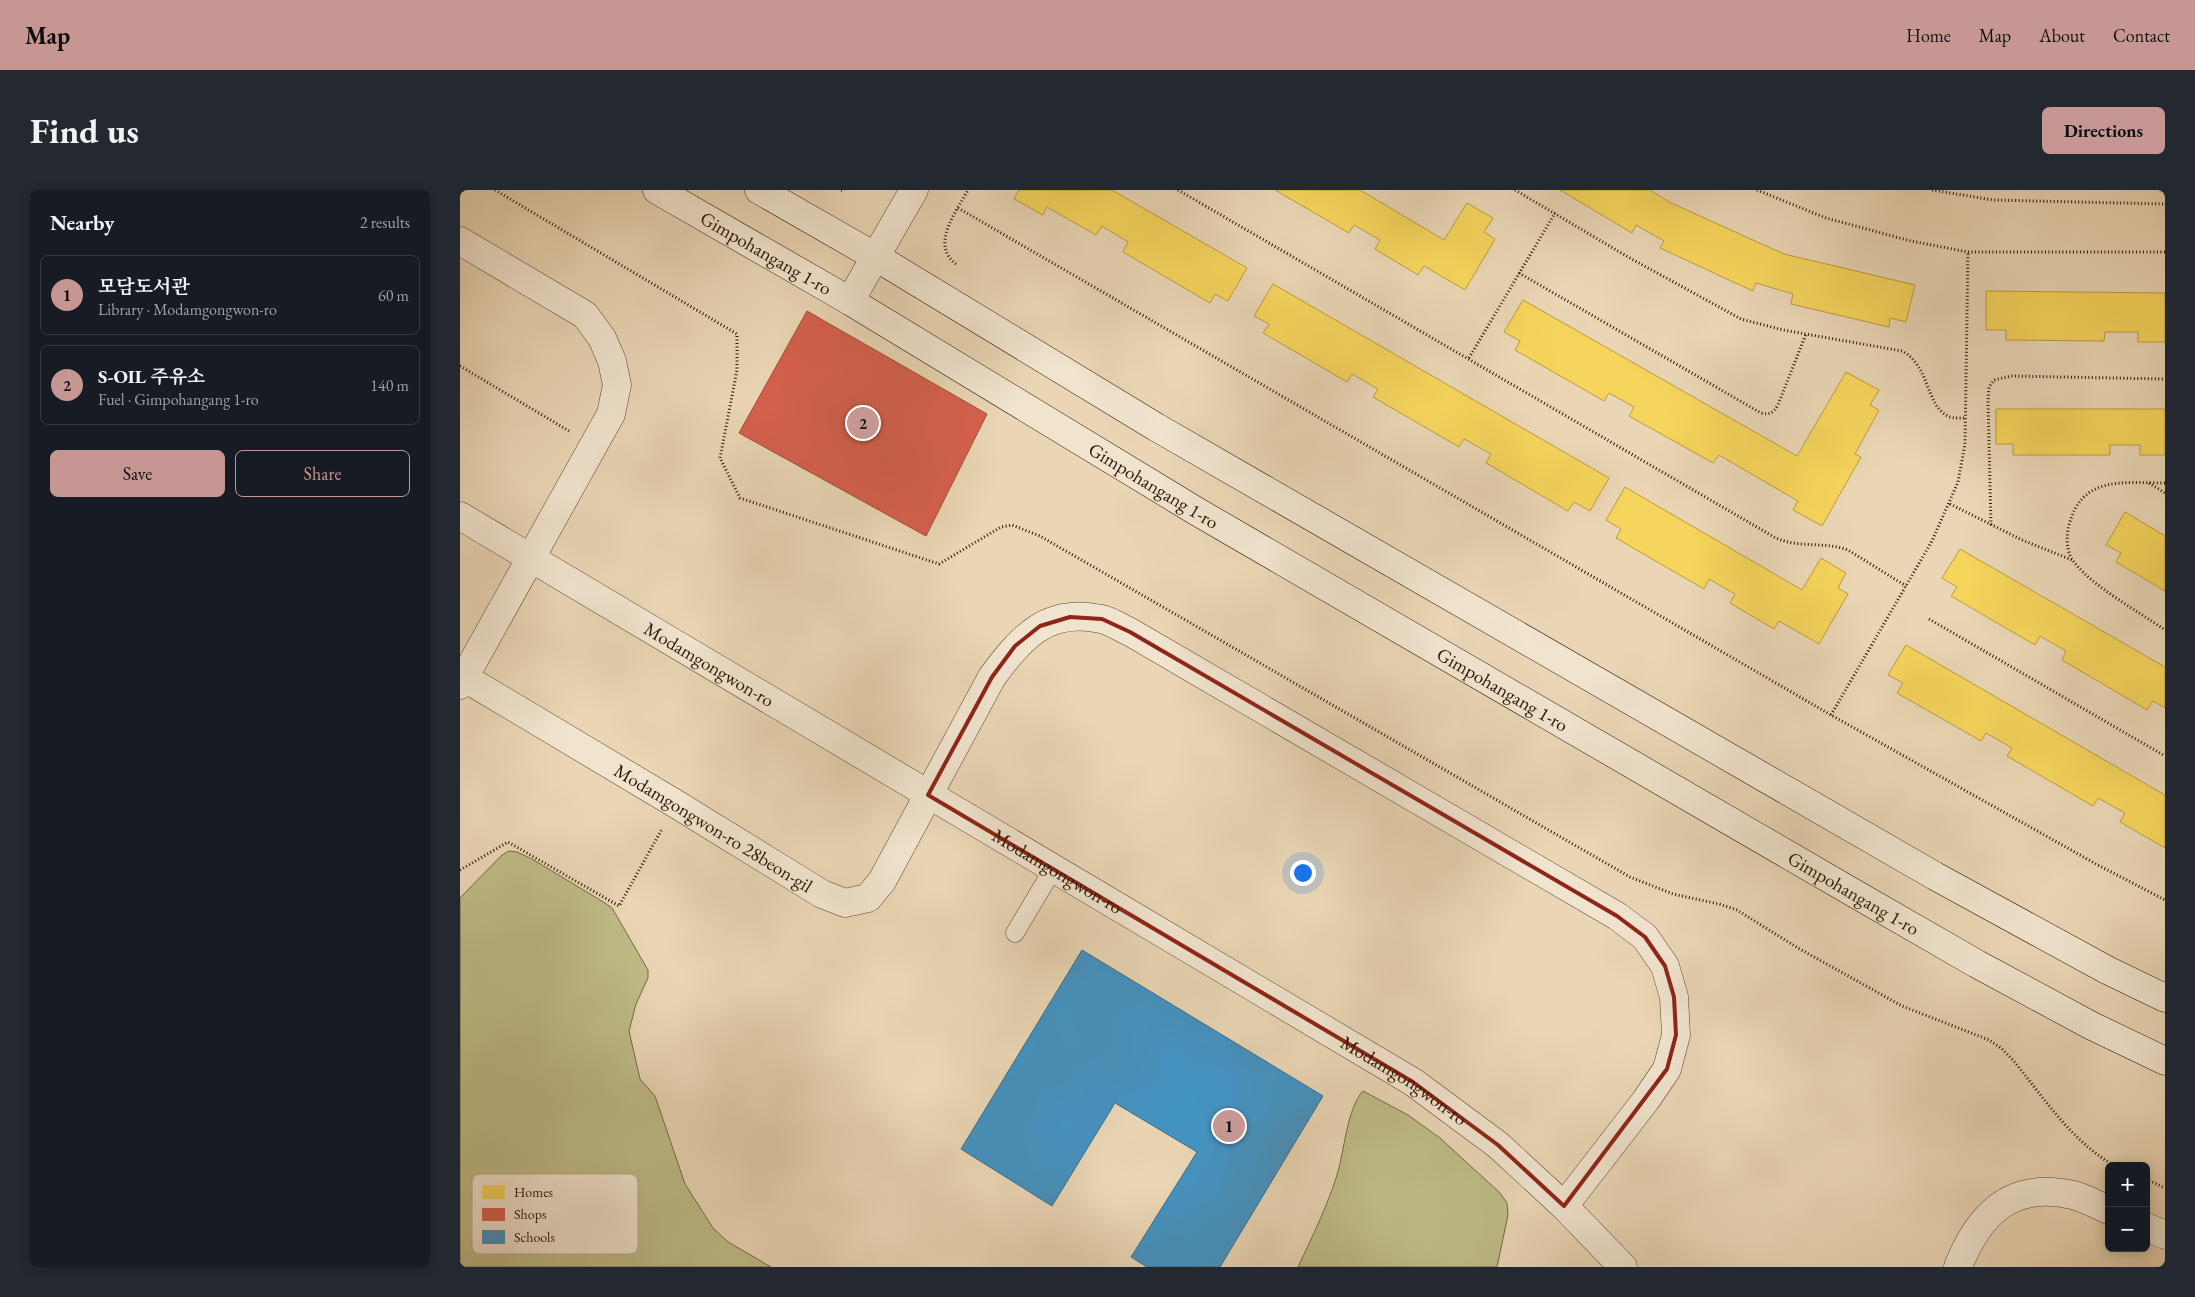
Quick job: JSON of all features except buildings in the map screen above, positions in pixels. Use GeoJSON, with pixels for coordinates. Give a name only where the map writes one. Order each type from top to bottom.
{"type":"FeatureCollection","features":[{"type":"Feature","properties":{"kind":"street","name":"Gimpohangang 1-ro"},"geometry":{"type":"LineString","coordinates":[[657,190],[850,301],[1196,511],[1852,892],[2092,1026],[2165,1061]]}},
{"type":"Feature","properties":{"kind":"street"},"geometry":{"type":"LineString","coordinates":[[758,190],[876,257],[1156,427],[1935,876],[2107,970],[2165,998]]}},
{"type":"Feature","properties":{"kind":"street","name":"Gimpohangang 1-ro"},"geometry":{"type":"LineString","coordinates":[[850,301],[914,190]]}},
{"type":"Feature","properties":{"kind":"street"},"geometry":{"type":"LineString","coordinates":[[460,240],[585,315],[602,338],[612,361],[617,386],[611,414],[462,679]]}},
{"type":"Feature","properties":{"kind":"street","name":"Modamgongwon-ro"},"geometry":{"type":"LineString","coordinates":[[460,516],[1414,1082],[1498,1144],[1564,1206],[1623,1267]]}},
{"type":"Feature","properties":{"kind":"street","name":"Modamgongwon-ro 28beon-gil"},"geometry":{"type":"LineString","coordinates":[[462,679],[676,804],[822,894],[845,903],[868,898],[882,881],[992,677],[1016,646],[1040,626],[1070,617],[1102,619],[1130,632],[1617,916],[1645,937],[1665,966],[1674,997],[1676,1035],[1667,1069],[1646,1100],[1564,1206]]}},
{"type":"Feature","properties":{"kind":"street"},"geometry":{"type":"LineString","coordinates":[[1958,1267],[1973,1234],[1990,1214],[2012,1198],[2044,1190],[2075,1195],[2105,1208]]}},
{"type":"Feature","properties":{"kind":"street"},"geometry":{"type":"LineString","coordinates":[[2150,1229],[2165,1235]]}},
{"type":"Feature","properties":{"kind":"lane"},"geometry":{"type":"LineString","coordinates":[[1015,933],[1053,869]]}},
{"type":"Feature","properties":{"kind":"path"},"geometry":{"type":"LineString","coordinates":[[956,264],[946,254],[944,240],[968,190]]}},
{"type":"Feature","properties":{"kind":"path"},"geometry":{"type":"LineString","coordinates":[[1178,190],[1774,537],[1792,544],[1838,546],[1848,550],[1906,586]]}},
{"type":"Feature","properties":{"kind":"path"},"geometry":{"type":"LineString","coordinates":[[1515,190],[1741,319],[1806,334],[1902,351],[1910,355],[1918,364],[1941,411],[1952,418],[1966,418]]}},
{"type":"Feature","properties":{"kind":"path"},"geometry":{"type":"LineString","coordinates":[[1757,190],[1826,218],[1911,241],[1968,252],[2165,252]]}},
{"type":"Feature","properties":{"kind":"path"},"geometry":{"type":"LineString","coordinates":[[1932,190],[1993,200],[2165,204]]}},
{"type":"Feature","properties":{"kind":"path"},"geometry":{"type":"LineString","coordinates":[[958,208],[1831,715],[2096,864],[2165,900]]}},
{"type":"Feature","properties":{"kind":"path"},"geometry":{"type":"LineString","coordinates":[[1469,358],[1554,213]]}},
{"type":"Feature","properties":{"kind":"path"},"geometry":{"type":"LineString","coordinates":[[1831,715],[1906,586],[1950,504],[1963,464],[1966,418],[1968,252]]}},
{"type":"Feature","properties":{"kind":"path"},"geometry":{"type":"LineString","coordinates":[[1519,273],[1761,413],[1768,414],[1774,412],[1778,405],[1806,334]]}},
{"type":"Feature","properties":{"kind":"path"},"geometry":{"type":"LineString","coordinates":[[460,366],[594,445]]}},
{"type":"Feature","properties":{"kind":"path"},"geometry":{"type":"LineString","coordinates":[[1991,525],[1988,401],[1989,387],[1994,380],[2011,376],[2165,378]]}},
{"type":"Feature","properties":{"kind":"path"},"geometry":{"type":"LineString","coordinates":[[2149,483],[2165,493]]}},
{"type":"Feature","properties":{"kind":"path"},"geometry":{"type":"LineString","coordinates":[[2072,560],[2068,547],[2067,531],[2072,514],[2079,501],[2090,490],[2104,486],[2165,483]]}},
{"type":"Feature","properties":{"kind":"path"},"geometry":{"type":"LineString","coordinates":[[1950,504],[2022,540],[2072,560],[2084,573],[2165,630]]}},
{"type":"Feature","properties":{"kind":"path"},"geometry":{"type":"LineString","coordinates":[[1929,619],[2165,756]]}},
{"type":"Feature","properties":{"kind":"path"},"geometry":{"type":"LineString","coordinates":[[460,870],[508,842],[619,906],[676,804]]}},
{"type":"Feature","properties":{"kind":"path"},"geometry":{"type":"LineString","coordinates":[[2150,1181],[2165,1188]]}},
{"type":"Feature","properties":{"kind":"highlighted area"},"geometry":{"type":"Polygon","coordinates":[[[1070,617],[1102,619],[1130,632],[1617,916],[1645,937],[1665,966],[1674,997],[1676,1035],[1667,1069],[1564,1206],[1498,1145],[1413,1082],[928,795],[992,677],[1015,646],[1040,626],[1070,617]]]}},
{"type":"Feature","properties":{"kind":"shaded area"},"geometry":{"type":"Polygon","coordinates":[[[509,851],[517,852],[532,859],[612,908],[648,970],[648,978],[636,1004],[629,1031],[640,1079],[655,1096],[685,1184],[713,1228],[728,1242],[771,1267],[460,1267],[460,898],[502,855],[509,851]]]}},
{"type":"Feature","properties":{"kind":"shaded area"},"geometry":{"type":"Polygon","coordinates":[[[1363,1091],[1408,1115],[1440,1138],[1500,1193],[1507,1203],[1508,1215],[1497,1267],[1298,1267],[1333,1187],[1353,1108],[1363,1091]]]}},
{"type":"Feature","properties":{"kind":"place","name":"S-OIL 주유소"},"geometry":{"type":"Point","coordinates":[863,423]}},
{"type":"Feature","properties":{"kind":"place","name":"모담도서관"},"geometry":{"type":"Point","coordinates":[1229,1126]}}]}
